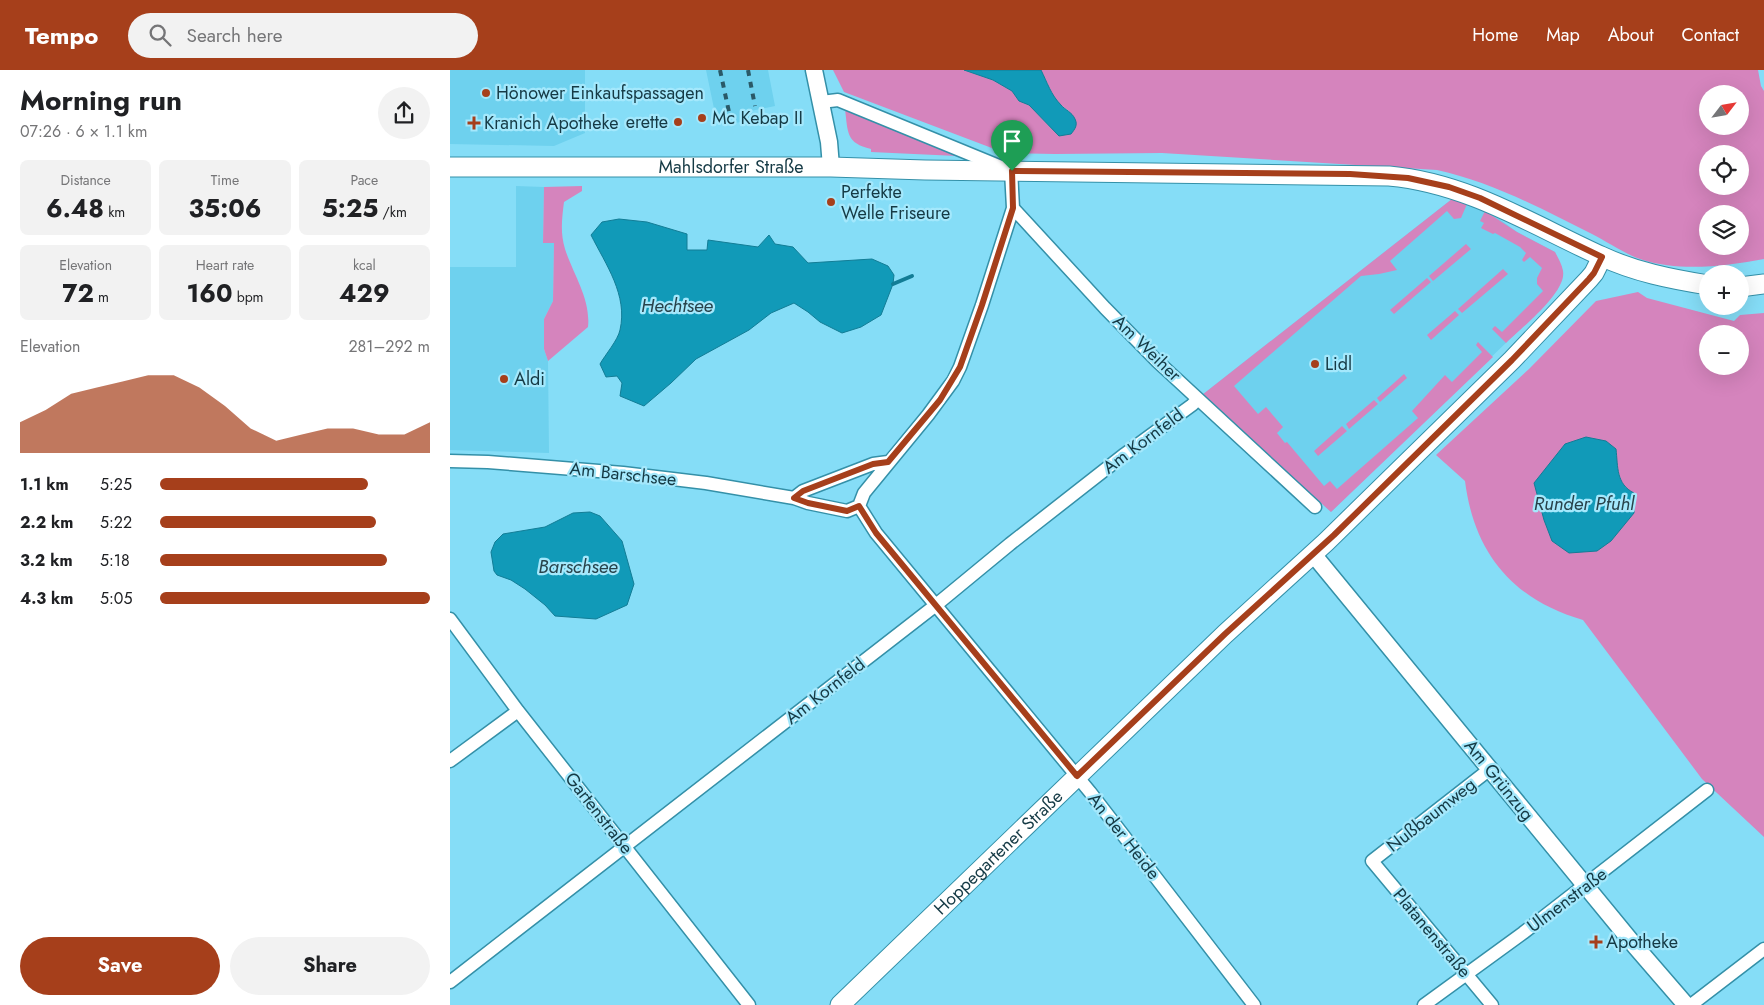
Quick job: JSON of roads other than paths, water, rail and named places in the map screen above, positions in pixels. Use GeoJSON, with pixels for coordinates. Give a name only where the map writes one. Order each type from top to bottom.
{"type":"FeatureCollection","features":[{"type":"Feature","properties":{"kind":"main road","name":"Mahlsdorfer Straße"},"geometry":{"type":"LineString","coordinates":[[450,167],[831,167],[925,170],[1350,174],[1408,178],[1449,187],[1480,198],[1602,257],[1637,270],[1664,278],[1699,284]]}},
{"type":"Feature","properties":{"kind":"main road","name":"Hoppegartener Straße"},"geometry":{"type":"LineString","coordinates":[[840,1005],[1225,634],[1313,554],[1518,353],[1589,279],[1602,257]]}},
{"type":"Feature","properties":{"kind":"main road"},"geometry":{"type":"LineString","coordinates":[[1749,286],[1764,284]]}},
{"type":"Feature","properties":{"kind":"street"},"geometry":{"type":"LineString","coordinates":[[814,70],[829,145],[831,167]]}},
{"type":"Feature","properties":{"kind":"street","name":"Mahlsdorfer Straße"},"geometry":{"type":"LineString","coordinates":[[821,102],[838,100],[1012,171]]}},
{"type":"Feature","properties":{"kind":"street"},"geometry":{"type":"LineString","coordinates":[[859,506],[864,493],[940,400],[960,367],[1013,208],[1012,171]]}},
{"type":"Feature","properties":{"kind":"street","name":"Am Weiher"},"geometry":{"type":"LineString","coordinates":[[1013,208],[1105,308],[1198,399],[1315,506]]}},
{"type":"Feature","properties":{"kind":"street","name":"Am Kornfeld"},"geometry":{"type":"LineString","coordinates":[[450,982],[936,605],[1125,454],[1192,406],[1198,399]]}},
{"type":"Feature","properties":{"kind":"street","name":"Am Barschsee"},"geometry":{"type":"LineString","coordinates":[[450,460],[624,473],[706,483],[794,498],[808,503],[847,511],[859,506]]}},
{"type":"Feature","properties":{"kind":"street"},"geometry":{"type":"LineString","coordinates":[[794,498],[803,491],[873,464],[888,462]]}},
{"type":"Feature","properties":{"kind":"street","name":"An der Heide"},"geometry":{"type":"LineString","coordinates":[[859,506],[876,533],[1077,776],[1254,1005]]}},
{"type":"Feature","properties":{"kind":"street","name":"Am Grünzug"},"geometry":{"type":"LineString","coordinates":[[1313,554],[1635,946],[1686,1005]]}},
{"type":"Feature","properties":{"kind":"street","name":"Gartenstraße"},"geometry":{"type":"LineString","coordinates":[[450,618],[518,711],[749,1005]]}},
{"type":"Feature","properties":{"kind":"street"},"geometry":{"type":"LineString","coordinates":[[450,761],[518,711]]}},
{"type":"Feature","properties":{"kind":"street","name":"Nußbaumweg"},"geometry":{"type":"LineString","coordinates":[[1372,861],[1490,769]]}},
{"type":"Feature","properties":{"kind":"street","name":"Ulmenstraße"},"geometry":{"type":"LineString","coordinates":[[1424,1005],[1586,885],[1707,790]]}},
{"type":"Feature","properties":{"kind":"street","name":"Platanenstraße"},"geometry":{"type":"LineString","coordinates":[[1372,861],[1492,1005]]}},
{"type":"Feature","properties":{"kind":"street"},"geometry":{"type":"LineString","coordinates":[[1691,1005],[1764,949]]}},
{"type":"Feature","properties":{"kind":"water"},"geometry":{"type":"Polygon","coordinates":[[[964,70],[1041,70],[1054,97],[1074,117],[1076,121],[1075,129],[1071,134],[1059,136],[1029,105],[1019,101],[1012,91],[993,80],[964,70]]]}},
{"type":"Feature","properties":{"kind":"water","name":"Hechtsee"},"geometry":{"type":"Polygon","coordinates":[[[619,219],[647,222],[687,234],[687,250],[707,250],[708,240],[758,247],[769,235],[775,244],[793,247],[808,263],[872,259],[888,266],[894,275],[893,284],[881,315],[861,327],[842,333],[820,322],[794,303],[771,313],[749,330],[696,359],[644,406],[620,396],[622,383],[617,376],[606,377],[600,364],[619,334],[622,317],[621,305],[614,281],[591,235],[602,222],[619,219]]]}},
{"type":"Feature","properties":{"kind":"water","name":"Runder Pfuhl"},"geometry":{"type":"Polygon","coordinates":[[[1586,437],[1606,441],[1616,449],[1621,480],[1634,493],[1634,513],[1611,541],[1597,551],[1569,553],[1552,541],[1534,483],[1565,444],[1586,437]]]}},
{"type":"Feature","properties":{"kind":"water","name":"Barschsee"},"geometry":{"type":"Polygon","coordinates":[[[590,512],[600,516],[622,541],[634,584],[627,605],[596,619],[555,616],[525,589],[511,580],[497,575],[494,571],[491,552],[495,542],[503,534],[545,527],[573,513],[590,512]]]}},
{"type":"Feature","properties":{"kind":"waterway"},"geometry":{"type":"LineString","coordinates":[[893,284],[912,276]]}},
{"type":"Feature","properties":{"kind":"railway"},"geometry":{"type":"LineString","coordinates":[[720,70],[729,112]]}},
{"type":"Feature","properties":{"kind":"railway"},"geometry":{"type":"LineString","coordinates":[[748,70],[755,106]]}},
{"type":"Feature","properties":{"kind":"place","name":"Hönower Einkaufspassagen"},"geometry":{"type":"Point","coordinates":[486,93]}},
{"type":"Feature","properties":{"kind":"place","name":"Mc Kebap II"},"geometry":{"type":"Point","coordinates":[702,118]}},
{"type":"Feature","properties":{"kind":"place","name":"erette"},"geometry":{"type":"Point","coordinates":[678,122]}},
{"type":"Feature","properties":{"kind":"place","name":"Kranich Apotheke"},"geometry":{"type":"Point","coordinates":[474,123]}},
{"type":"Feature","properties":{"kind":"place","name":"Perfekte Welle Friseure"},"geometry":{"type":"Point","coordinates":[831,202]}},
{"type":"Feature","properties":{"kind":"place","name":"Lidl"},"geometry":{"type":"Point","coordinates":[1315,364]}},
{"type":"Feature","properties":{"kind":"place","name":"Aldi"},"geometry":{"type":"Point","coordinates":[504,379]}},
{"type":"Feature","properties":{"kind":"place","name":"Apotheke"},"geometry":{"type":"Point","coordinates":[1596,942]}}]}
